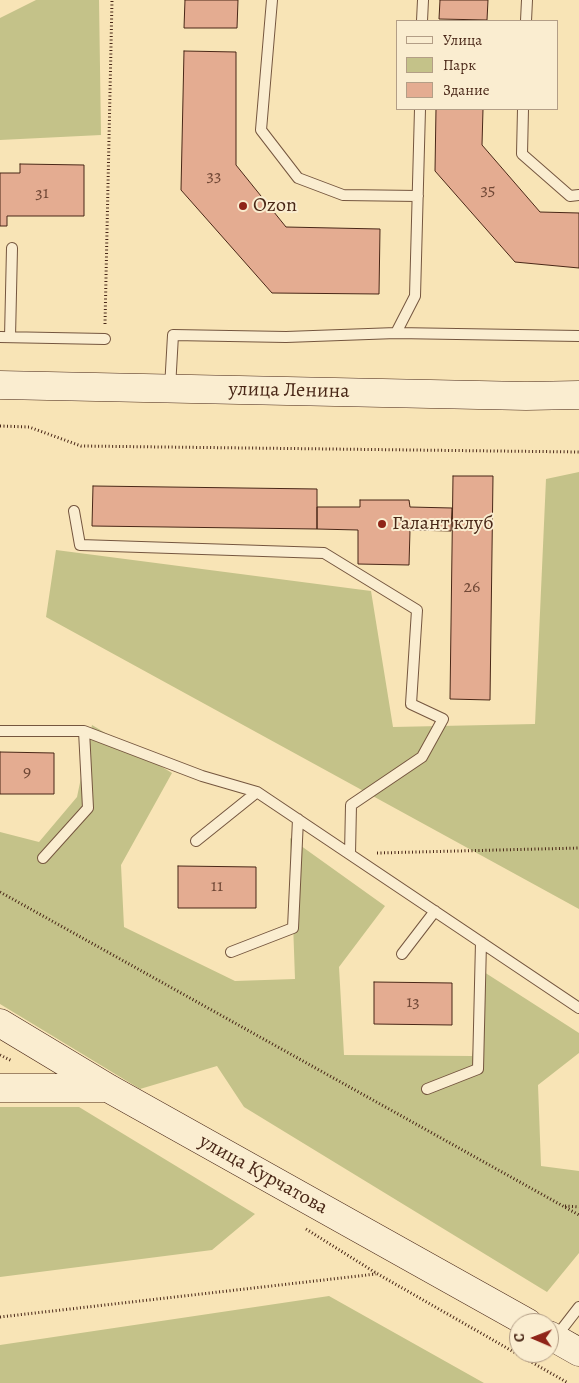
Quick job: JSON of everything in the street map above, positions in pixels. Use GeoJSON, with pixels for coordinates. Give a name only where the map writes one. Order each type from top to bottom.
{"type":"FeatureCollection","features":[{"type":"Feature","properties":{"kind":"main road","name":"улица Ленина"},"geometry":{"type":"LineString","coordinates":[[0,385],[526,396],[579,395]]}},
{"type":"Feature","properties":{"kind":"main road","name":"улица Курчатова"},"geometry":{"type":"LineString","coordinates":[[0,1023],[108,1088],[510,1313]]}},
{"type":"Feature","properties":{"kind":"main road"},"geometry":{"type":"LineString","coordinates":[[0,1088],[108,1088]]}},
{"type":"Feature","properties":{"kind":"main road"},"geometry":{"type":"LineString","coordinates":[[559,1340],[579,1352]]}},
{"type":"Feature","properties":{"kind":"lane"},"geometry":{"type":"LineString","coordinates":[[272,0],[261,130],[298,178],[343,195],[418,196]]}},
{"type":"Feature","properties":{"kind":"lane"},"geometry":{"type":"LineString","coordinates":[[422,20],[423,0]]}},
{"type":"Feature","properties":{"kind":"lane"},"geometry":{"type":"LineString","coordinates":[[526,20],[527,0]]}},
{"type":"Feature","properties":{"kind":"lane"},"geometry":{"type":"LineString","coordinates":[[396,333],[415,296],[420,110]]}},
{"type":"Feature","properties":{"kind":"lane"},"geometry":{"type":"LineString","coordinates":[[523,110],[522,154],[570,196],[579,195]]}},
{"type":"Feature","properties":{"kind":"lane"},"geometry":{"type":"LineString","coordinates":[[12,248],[5,337],[105,339]]}},
{"type":"Feature","properties":{"kind":"lane"},"geometry":{"type":"LineString","coordinates":[[170,389],[173,335],[286,337],[396,333],[579,336]]}},
{"type":"Feature","properties":{"kind":"lane"},"geometry":{"type":"LineString","coordinates":[[74,511],[80,545],[324,553],[417,610],[411,704],[443,719],[422,757],[351,805],[350,854]]}},
{"type":"Feature","properties":{"kind":"lane"},"geometry":{"type":"LineString","coordinates":[[0,731],[84,731],[202,776],[257,792],[579,1008]]}},
{"type":"Feature","properties":{"kind":"lane"},"geometry":{"type":"LineString","coordinates":[[43,858],[88,808],[84,731]]}},
{"type":"Feature","properties":{"kind":"lane"},"geometry":{"type":"LineString","coordinates":[[196,840],[257,792]]}},
{"type":"Feature","properties":{"kind":"lane"},"geometry":{"type":"LineString","coordinates":[[231,952],[293,928],[298,819]]}},
{"type":"Feature","properties":{"kind":"lane"},"geometry":{"type":"LineString","coordinates":[[402,954],[434,911]]}},
{"type":"Feature","properties":{"kind":"lane"},"geometry":{"type":"LineString","coordinates":[[428,1089],[478,1068],[481,942]]}},
{"type":"Feature","properties":{"kind":"lane"},"geometry":{"type":"LineString","coordinates":[[559,1328],[579,1307]]}},
{"type":"Feature","properties":{"kind":"path"},"geometry":{"type":"LineString","coordinates":[[105,339],[112,0]]}},
{"type":"Feature","properties":{"kind":"path"},"geometry":{"type":"LineString","coordinates":[[0,426],[30,427],[80,446],[579,452]]}},
{"type":"Feature","properties":{"kind":"path"},"geometry":{"type":"LineString","coordinates":[[350,854],[579,848]]}},
{"type":"Feature","properties":{"kind":"path"},"geometry":{"type":"LineString","coordinates":[[0,892],[579,1215]]}},
{"type":"Feature","properties":{"kind":"path"},"geometry":{"type":"LineString","coordinates":[[562,1205],[579,1207]]}},
{"type":"Feature","properties":{"kind":"path"},"geometry":{"type":"LineString","coordinates":[[0,1317],[376,1274]]}},
{"type":"Feature","properties":{"kind":"green space"},"geometry":{"type":"Polygon","coordinates":[[[36,0],[99,0],[101,135],[0,140],[0,18],[36,0]]]}},
{"type":"Feature","properties":{"kind":"green space"},"geometry":{"type":"Polygon","coordinates":[[[579,472],[579,909],[46,617],[56,550],[371,591],[393,727],[535,724],[546,479],[579,472]]]}},
{"type":"Feature","properties":{"kind":"green space"},"geometry":{"type":"Polygon","coordinates":[[[92,725],[172,773],[121,865],[124,927],[235,981],[295,979],[290,838],[385,906],[339,967],[344,1055],[472,1056],[484,972],[579,1033],[579,1053],[538,1085],[541,1166],[579,1171],[579,1253],[547,1292],[244,1107],[217,1066],[140,1089],[0,1004],[0,832],[39,842],[77,797],[92,725]]]}},
{"type":"Feature","properties":{"kind":"green space"},"geometry":{"type":"Polygon","coordinates":[[[0,1107],[79,1107],[255,1214],[212,1250],[0,1277],[0,1107]]]}},
{"type":"Feature","properties":{"kind":"green space"},"geometry":{"type":"Polygon","coordinates":[[[329,1296],[484,1383],[0,1383],[0,1345],[329,1296]]]}},
{"type":"Feature","properties":{"kind":"building"},"geometry":{"type":"Polygon","coordinates":[[[185,0],[238,0],[237,28],[184,28],[185,0]]]}},
{"type":"Feature","properties":{"kind":"building"},"geometry":{"type":"Polygon","coordinates":[[[440,0],[488,0],[487,20],[439,19],[440,0]]]}},
{"type":"Feature","properties":{"kind":"building"},"geometry":{"type":"Polygon","coordinates":[[[184,51],[236,52],[236,165],[286,227],[380,229],[379,294],[272,293],[181,190],[184,51]]]}},
{"type":"Feature","properties":{"kind":"building"},"geometry":{"type":"Polygon","coordinates":[[[436,110],[483,110],[482,145],[540,212],[579,213],[579,268],[515,262],[435,171],[436,110]]]}},
{"type":"Feature","properties":{"kind":"building"},"geometry":{"type":"Polygon","coordinates":[[[20,164],[84,165],[84,216],[7,216],[7,226],[0,226],[0,173],[20,173],[20,164]]]}},
{"type":"Feature","properties":{"kind":"building"},"geometry":{"type":"Polygon","coordinates":[[[453,476],[493,476],[490,700],[450,699],[453,476]]]}},
{"type":"Feature","properties":{"kind":"building"},"geometry":{"type":"Polygon","coordinates":[[[93,486],[317,489],[317,529],[92,526],[93,486]]]}},
{"type":"Feature","properties":{"kind":"building"},"geometry":{"type":"Polygon","coordinates":[[[360,500],[409,500],[410,507],[452,508],[451,531],[410,530],[409,565],[358,564],[358,530],[317,529],[317,507],[360,507],[360,500]]]}},
{"type":"Feature","properties":{"kind":"building"},"geometry":{"type":"Polygon","coordinates":[[[0,752],[54,753],[54,794],[0,794],[0,752]]]}},
{"type":"Feature","properties":{"kind":"building"},"geometry":{"type":"Polygon","coordinates":[[[178,866],[256,867],[256,908],[178,908],[178,866]]]}},
{"type":"Feature","properties":{"kind":"building"},"geometry":{"type":"Polygon","coordinates":[[[374,982],[452,983],[452,1025],[374,1024],[374,982]]]}},
{"type":"Feature","properties":{"kind":"place","name":"Ozon"},"geometry":{"type":"Point","coordinates":[243,206]}},
{"type":"Feature","properties":{"kind":"place","name":"Галант клуб"},"geometry":{"type":"Point","coordinates":[382,524]}}]}
